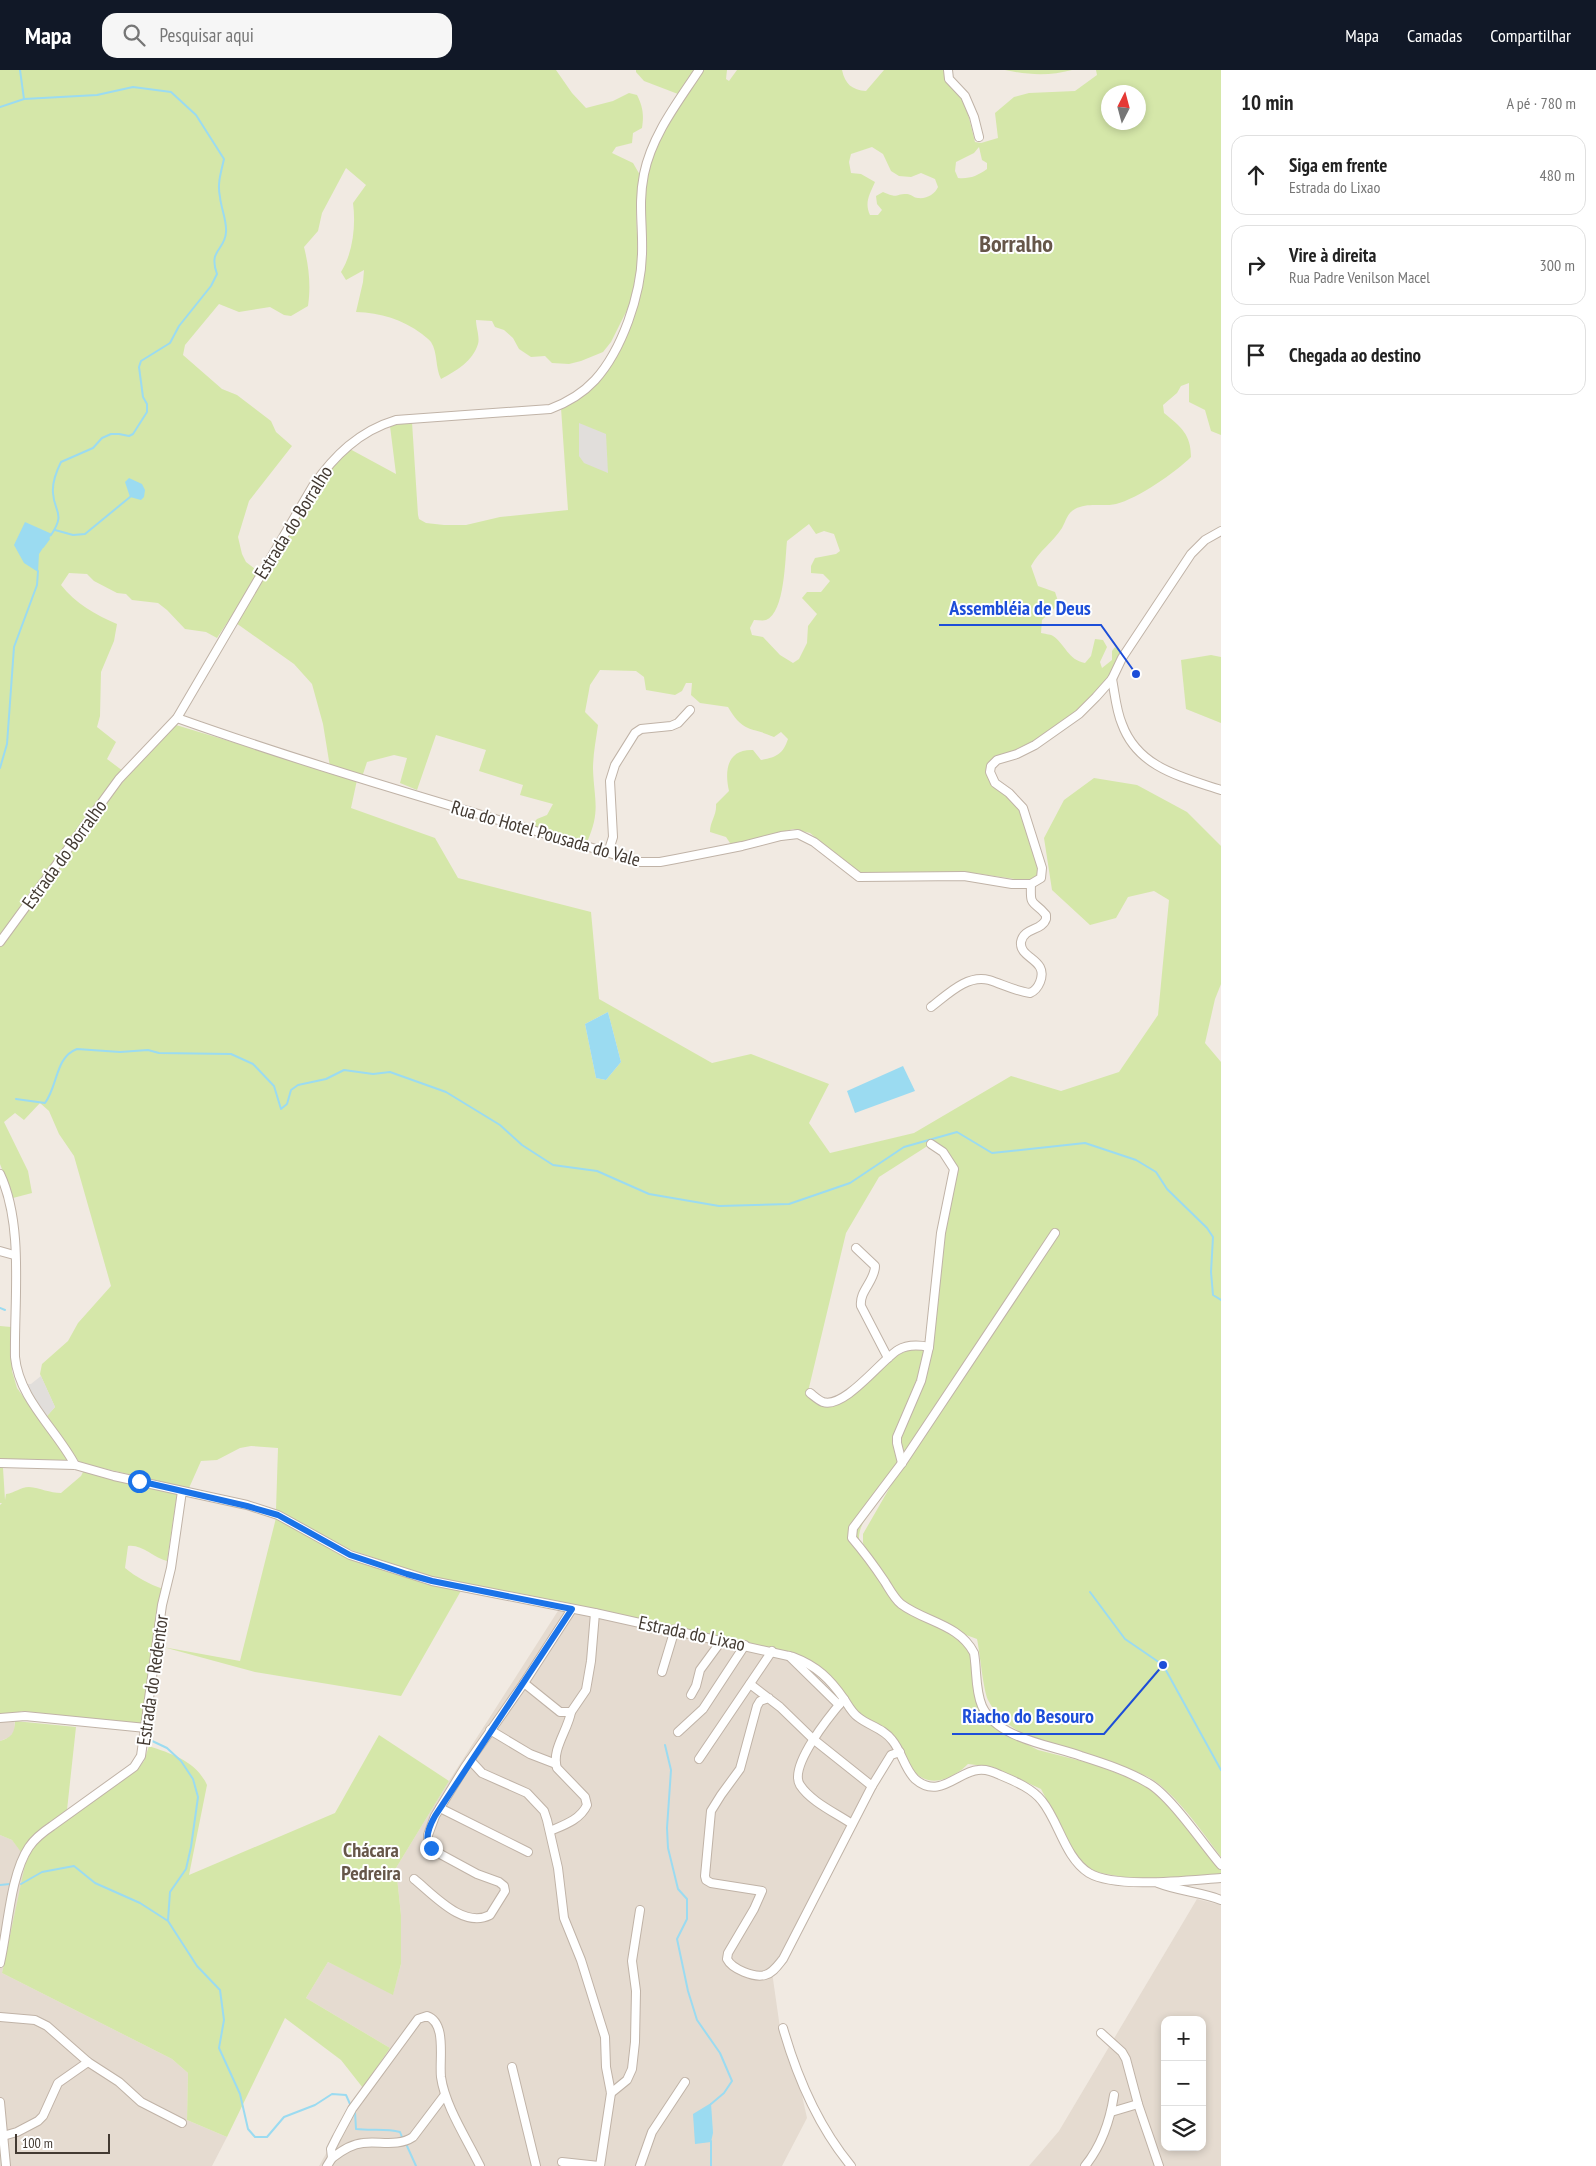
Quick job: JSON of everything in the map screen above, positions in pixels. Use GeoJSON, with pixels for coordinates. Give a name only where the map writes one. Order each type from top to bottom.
{"type":"FeatureCollection","features":[{"type":"Feature","properties":{"kind":"street","name":"Estrada do Borralho"},"geometry":{"type":"LineString","coordinates":[[0,942],[120,779],[176,718],[312,486],[339,452],[381,425],[396,420],[550,409],[563,404],[580,393],[593,382],[608,364],[629,318],[640,273],[642,253],[640,197],[644,172],[658,135],[699,70]]}},
{"type":"Feature","properties":{"kind":"street"},"geometry":{"type":"LineString","coordinates":[[948,70],[949,79],[965,96],[974,116],[979,137]]}},
{"type":"Feature","properties":{"kind":"street"},"geometry":{"type":"LineString","coordinates":[[931,1007],[959,986],[975,979],[988,980],[1024,992],[1034,991],[1041,979],[1041,967],[1027,955],[1022,948],[1021,942],[1026,932],[1041,926],[1046,919],[1044,912],[1031,902],[1031,884],[1041,878],[1042,872],[1028,817],[1016,799],[995,783],[990,772],[991,766],[997,760],[1018,754],[1035,745],[1072,719],[1112,678],[1122,658],[1191,554],[1205,540],[1221,531]]}},
{"type":"Feature","properties":{"kind":"street"},"geometry":{"type":"LineString","coordinates":[[1112,678],[1122,725],[1130,741],[1142,756],[1167,772],[1221,790]]}},
{"type":"Feature","properties":{"kind":"street"},"geometry":{"type":"LineString","coordinates":[[608,853],[613,837],[610,781],[615,765],[635,733],[641,729],[671,726],[678,723],[690,710]]}},
{"type":"Feature","properties":{"kind":"street","name":"Rua do Hotel Pousada do Vale"},"geometry":{"type":"LineString","coordinates":[[176,718],[350,776],[639,862],[660,862],[709,854],[780,836],[798,834],[814,842],[859,877],[964,876],[1012,884],[1031,884]]}},
{"type":"Feature","properties":{"kind":"street"},"geometry":{"type":"LineString","coordinates":[[902,1463],[897,1437],[921,1381],[929,1347],[941,1233],[954,1169],[943,1152],[931,1144]]}},
{"type":"Feature","properties":{"kind":"street"},"geometry":{"type":"LineString","coordinates":[[0,1174],[12,1206],[14,1328],[18,1376],[25,1390],[69,1453],[75,1465]]}},
{"type":"Feature","properties":{"kind":"street"},"geometry":{"type":"LineString","coordinates":[[1055,1233],[902,1463],[853,1528],[852,1538],[897,1600],[909,1609],[950,1628],[970,1646],[975,1660],[980,1698],[986,1712],[1002,1727],[1023,1738],[1087,1758],[1136,1777],[1155,1787],[1221,1865]]}},
{"type":"Feature","properties":{"kind":"street"},"geometry":{"type":"LineString","coordinates":[[856,1248],[875,1266],[875,1272],[862,1298],[861,1306],[888,1358]]}},
{"type":"Feature","properties":{"kind":"street"},"geometry":{"type":"LineString","coordinates":[[0,1250],[14,1255]]}},
{"type":"Feature","properties":{"kind":"street"},"geometry":{"type":"LineString","coordinates":[[810,1392],[820,1401],[831,1402],[861,1385],[888,1358],[905,1347],[920,1345],[929,1347]]}},
{"type":"Feature","properties":{"kind":"street","name":"Estrada do Lixao"},"geometry":{"type":"LineString","coordinates":[[0,1463],[75,1465],[182,1491],[278,1515],[350,1555],[432,1581],[674,1629],[788,1655],[818,1669],[841,1702],[856,1717],[886,1732],[900,1752],[910,1774],[920,1782],[930,1786],[945,1784],[976,1770],[998,1774],[1034,1794],[1042,1801],[1074,1856],[1090,1873],[1112,1880],[1155,1882],[1221,1878]]}},
{"type":"Feature","properties":{"kind":"street","name":"Estrada do Redentor"},"geometry":{"type":"LineString","coordinates":[[0,1963],[16,1879],[28,1848],[40,1834],[134,1767],[141,1756],[162,1605],[171,1568],[182,1491]]}},
{"type":"Feature","properties":{"kind":"street"},"geometry":{"type":"LineString","coordinates":[[414,1879],[458,1914],[470,1918],[490,1915],[505,1891],[504,1886],[499,1882],[458,1864],[428,1845],[430,1828],[440,1808],[470,1760],[524,1683],[572,1609]]}},
{"type":"Feature","properties":{"kind":"street"},"geometry":{"type":"LineString","coordinates":[[550,1831],[575,1819],[583,1812],[587,1805],[585,1797],[557,1768],[556,1764],[557,1754],[571,1712],[586,1690],[596,1613]]}},
{"type":"Feature","properties":{"kind":"street"},"geometry":{"type":"LineString","coordinates":[[662,1672],[674,1629]]}},
{"type":"Feature","properties":{"kind":"street"},"geometry":{"type":"LineString","coordinates":[[690,1695],[696,1686],[700,1670],[722,1640]]}},
{"type":"Feature","properties":{"kind":"street"},"geometry":{"type":"LineString","coordinates":[[678,1732],[703,1709],[745,1645]]}},
{"type":"Feature","properties":{"kind":"street"},"geometry":{"type":"LineString","coordinates":[[699,1759],[772,1652]]}},
{"type":"Feature","properties":{"kind":"street"},"geometry":{"type":"LineString","coordinates":[[788,1655],[841,1702],[813,1739],[800,1766],[798,1781],[800,1785],[820,1802],[852,1824]]}},
{"type":"Feature","properties":{"kind":"street"},"geometry":{"type":"LineString","coordinates":[[524,1683],[560,1712],[571,1712]]}},
{"type":"Feature","properties":{"kind":"street"},"geometry":{"type":"LineString","coordinates":[[750,1684],[780,1707],[813,1739],[872,1786]]}},
{"type":"Feature","properties":{"kind":"street"},"geometry":{"type":"LineString","coordinates":[[768,1698],[760,1701],[757,1706],[740,1769],[715,1803],[710,1817],[706,1880],[711,1883],[762,1891],[754,1909],[728,1953],[727,1959],[731,1965],[760,1976],[776,1968],[783,1959],[872,1786],[891,1755],[900,1752]]}},
{"type":"Feature","properties":{"kind":"street"},"geometry":{"type":"LineString","coordinates":[[0,1718],[24,1716],[146,1728]]}},
{"type":"Feature","properties":{"kind":"street"},"geometry":{"type":"LineString","coordinates":[[490,1730],[530,1754],[556,1764]]}},
{"type":"Feature","properties":{"kind":"street"},"geometry":{"type":"LineString","coordinates":[[470,1760],[482,1773],[527,1793],[544,1811],[558,1868],[564,1918],[581,1960],[605,2037],[606,2067],[611,2093],[599,2166],[562,2162]]}},
{"type":"Feature","properties":{"kind":"street"},"geometry":{"type":"LineString","coordinates":[[440,1808],[528,1852]]}},
{"type":"Feature","properties":{"kind":"street"},"geometry":{"type":"LineString","coordinates":[[1155,1882],[1172,1889],[1212,1896],[1221,1900]]}},
{"type":"Feature","properties":{"kind":"street"},"geometry":{"type":"LineString","coordinates":[[611,2093],[627,2080],[632,2069],[636,1998],[632,1961],[640,1910]]}},
{"type":"Feature","properties":{"kind":"street"},"geometry":{"type":"LineString","coordinates":[[0,2016],[42,2023],[88,2062],[119,2082],[141,2102],[182,2123]]}},
{"type":"Feature","properties":{"kind":"street"},"geometry":{"type":"LineString","coordinates":[[332,2158],[331,2150],[352,2109],[403,2038],[418,2019],[423,2016],[434,2019],[439,2031],[440,2067],[444,2096],[480,2166]]}},
{"type":"Feature","properties":{"kind":"street"},"geometry":{"type":"LineString","coordinates":[[783,2028],[791,2058],[813,2108],[851,2166]]}},
{"type":"Feature","properties":{"kind":"street"},"geometry":{"type":"LineString","coordinates":[[1101,2033],[1122,2052],[1126,2059],[1138,2104],[1159,2166]]}},
{"type":"Feature","properties":{"kind":"street"},"geometry":{"type":"LineString","coordinates":[[3,2136],[17,2132],[38,2121],[58,2083],[88,2062]]}},
{"type":"Feature","properties":{"kind":"street"},"geometry":{"type":"LineString","coordinates":[[512,2067],[536,2166]]}},
{"type":"Feature","properties":{"kind":"street"},"geometry":{"type":"LineString","coordinates":[[640,2166],[652,2132],[685,2082]]}},
{"type":"Feature","properties":{"kind":"street"},"geometry":{"type":"LineString","coordinates":[[1085,2166],[1102,2140],[1114,2095]]}},
{"type":"Feature","properties":{"kind":"street"},"geometry":{"type":"LineString","coordinates":[[327,2166],[332,2158],[357,2144],[396,2143],[408,2140],[413,2137],[444,2096]]}},
{"type":"Feature","properties":{"kind":"street"},"geometry":{"type":"LineString","coordinates":[[0,2102],[6,2166]]}},
{"type":"Feature","properties":{"kind":"street"},"geometry":{"type":"LineString","coordinates":[[1111,2112],[1138,2104]]}},
{"type":"Feature","properties":{"kind":"shaded area"},"geometry":{"type":"Polygon","coordinates":[[[579,423],[606,434],[608,473],[584,463],[579,456],[579,423]]]}},
{"type":"Feature","properties":{"kind":"shaded area"},"geometry":{"type":"Polygon","coordinates":[[[41,1376],[55,1407],[47,1416],[25,1384],[31,1384],[41,1376]]]}},
{"type":"Feature","properties":{"kind":"shaded area"},"geometry":{"type":"Polygon","coordinates":[[[563,1603],[794,1654],[824,1670],[868,1721],[884,1727],[903,1749],[890,1755],[772,1972],[780,2028],[799,2082],[807,2118],[782,2166],[319,2166],[363,2088],[390,2048],[306,1998],[328,1962],[393,1994],[401,1964],[401,1915],[396,1868],[449,1781],[563,1603]]]}},
{"type":"Feature","properties":{"kind":"shaded area"},"geometry":{"type":"Polygon","coordinates":[[[8,1712],[14,1714],[15,1730],[10,1737],[0,1741],[0,1716],[8,1712]]]}},
{"type":"Feature","properties":{"kind":"shaded area"},"geometry":{"type":"Polygon","coordinates":[[[0,1835],[12,1840],[27,1859],[2,1973],[172,2059],[188,2073],[187,2120],[227,2137],[212,2166],[0,2166],[0,1835]]]}},
{"type":"Feature","properties":{"kind":"shaded area"},"geometry":{"type":"Polygon","coordinates":[[[1197,1899],[1221,1905],[1221,2166],[1029,2166],[1059,2131],[1197,1899]]]}},
{"type":"Feature","properties":{"kind":"green space"},"geometry":{"type":"Polygon","coordinates":[[[0,70],[556,70],[572,93],[586,108],[613,101],[629,93],[637,95],[642,107],[643,119],[642,128],[633,133],[632,143],[616,147],[612,153],[633,163],[640,175],[636,209],[638,260],[633,292],[628,308],[611,342],[603,352],[569,364],[552,363],[545,356],[531,357],[519,349],[513,338],[504,330],[495,327],[492,321],[476,320],[479,339],[476,350],[463,365],[441,379],[433,346],[422,334],[407,324],[391,318],[356,312],[364,270],[346,280],[341,272],[353,239],[353,203],[366,185],[346,168],[322,213],[318,231],[304,247],[309,277],[308,306],[291,316],[284,315],[270,307],[239,312],[219,304],[185,345],[183,355],[222,389],[237,395],[271,421],[276,432],[292,446],[249,501],[238,537],[246,562],[260,573],[217,638],[206,632],[185,629],[158,603],[132,600],[126,594],[117,593],[94,581],[87,574],[69,573],[61,585],[86,608],[117,624],[114,641],[101,672],[100,716],[97,727],[116,742],[107,759],[123,771],[44,875],[0,938],[0,70]]]}},
{"type":"Feature","properties":{"kind":"green space"},"geometry":{"type":"Polygon","coordinates":[[[636,70],[695,70],[678,94],[644,81],[636,70]]]}},
{"type":"Feature","properties":{"kind":"green space"},"geometry":{"type":"Polygon","coordinates":[[[700,70],[727,70],[726,79],[729,81],[737,70],[842,70],[847,83],[853,88],[866,91],[884,70],[946,70],[965,102],[975,142],[981,143],[998,138],[995,113],[1014,97],[1029,93],[1075,91],[1097,75],[1096,70],[1221,70],[1221,435],[1211,431],[1205,410],[1189,402],[1189,383],[1181,386],[1177,393],[1163,405],[1164,413],[1184,432],[1191,449],[1191,457],[1176,470],[1134,497],[1116,504],[1090,505],[1072,511],[1062,528],[1031,566],[1038,586],[1055,592],[1059,604],[1042,620],[1041,633],[1053,636],[1075,659],[1085,663],[1091,656],[1095,639],[1103,640],[1107,647],[1100,662],[1102,668],[1112,660],[1112,651],[1115,647],[1123,653],[1105,683],[1080,709],[1035,742],[987,770],[994,786],[1017,804],[1025,817],[1039,868],[1039,874],[1029,881],[974,873],[882,876],[859,873],[810,833],[793,829],[732,846],[726,837],[710,832],[716,804],[729,791],[727,775],[730,762],[738,753],[753,750],[761,760],[771,758],[779,754],[788,739],[781,732],[774,737],[748,728],[739,722],[728,707],[700,703],[691,695],[692,683],[686,683],[682,691],[675,695],[646,690],[644,677],[636,671],[600,670],[590,685],[585,712],[598,725],[593,763],[596,805],[594,822],[587,842],[531,826],[537,819],[547,815],[553,804],[520,795],[523,785],[479,771],[486,750],[436,735],[417,790],[400,783],[407,758],[394,755],[367,762],[362,777],[330,767],[323,724],[312,684],[294,664],[236,623],[320,480],[348,448],[396,474],[390,426],[412,422],[418,515],[419,519],[426,523],[466,525],[500,517],[568,510],[561,408],[600,380],[612,363],[626,335],[637,306],[647,253],[643,233],[646,174],[663,130],[700,70]],[[872,147],[851,154],[849,162],[851,173],[861,174],[875,182],[868,202],[870,215],[878,215],[882,210],[877,204],[876,196],[883,192],[894,196],[907,194],[917,198],[924,198],[935,192],[938,187],[935,179],[921,173],[911,177],[899,176],[891,171],[883,154],[872,147]],[[979,147],[974,153],[956,162],[955,171],[958,178],[980,174],[987,169],[987,163],[982,160],[979,147]],[[809,524],[787,541],[783,584],[777,607],[766,620],[754,620],[750,628],[752,635],[763,637],[780,655],[793,663],[799,659],[807,643],[808,626],[817,614],[802,598],[807,592],[821,592],[830,581],[823,574],[811,573],[811,566],[815,558],[836,554],[840,551],[834,534],[824,531],[816,534],[809,524]]]}},
{"type":"Feature","properties":{"kind":"green space"},"geometry":{"type":"Polygon","coordinates":[[[1005,70],[1072,70],[1039,74],[1005,70]]]}},
{"type":"Feature","properties":{"kind":"green space"},"geometry":{"type":"Polygon","coordinates":[[[1211,655],[1221,657],[1221,723],[1186,709],[1181,660],[1211,655]]]}},
{"type":"Feature","properties":{"kind":"green space"},"geometry":{"type":"Polygon","coordinates":[[[176,725],[357,780],[351,808],[435,838],[458,878],[591,912],[599,999],[712,1063],[751,1054],[829,1084],[809,1123],[830,1153],[914,1133],[1011,1076],[1061,1091],[1119,1072],[1158,1015],[1169,900],[1154,891],[1128,897],[1116,918],[1090,925],[1052,890],[1044,838],[1064,800],[1094,778],[1137,785],[1187,812],[1221,846],[1221,984],[1215,999],[1205,1043],[1221,1062],[1221,1857],[1186,1812],[1156,1782],[1127,1768],[1037,1740],[1017,1730],[1000,1717],[986,1695],[977,1639],[939,1625],[898,1602],[863,1543],[863,1534],[901,1468],[863,1523],[859,1533],[859,1540],[861,1550],[902,1610],[959,1637],[973,1654],[977,1668],[978,1708],[1001,1731],[1038,1750],[1093,1764],[1148,1785],[1161,1796],[1221,1866],[1221,1876],[1176,1879],[1128,1878],[1096,1872],[1076,1856],[1041,1789],[993,1767],[968,1764],[948,1778],[933,1781],[925,1779],[912,1769],[897,1741],[890,1733],[857,1713],[825,1671],[814,1663],[794,1654],[571,1605],[435,1579],[340,1546],[276,1510],[278,1448],[251,1446],[240,1448],[217,1460],[201,1461],[189,1488],[80,1463],[47,1416],[55,1407],[40,1374],[42,1364],[68,1341],[78,1323],[111,1286],[74,1156],[59,1134],[49,1111],[40,1103],[24,1120],[15,1113],[4,1122],[28,1171],[32,1193],[13,1198],[0,1164],[0,943],[105,801],[176,725]],[[608,1012],[585,1024],[596,1078],[606,1080],[621,1062],[608,1012]],[[929,1145],[879,1177],[846,1233],[807,1396],[827,1406],[837,1403],[862,1388],[891,1361],[906,1351],[926,1349],[922,1367],[897,1429],[895,1444],[903,1464],[907,1458],[903,1458],[898,1444],[920,1381],[929,1347],[935,1291],[954,1169],[942,1153],[929,1145]]]}},
{"type":"Feature","properties":{"kind":"green space"},"geometry":{"type":"Polygon","coordinates":[[[0,1326],[11,1327],[12,1371],[17,1388],[67,1457],[67,1461],[0,1461],[0,1326]]]}},
{"type":"Feature","properties":{"kind":"green space"},"geometry":{"type":"Polygon","coordinates":[[[0,1468],[3,1468],[5,1500],[6,1494],[26,1487],[61,1493],[81,1476],[84,1470],[177,1494],[167,1561],[138,1547],[128,1546],[125,1568],[143,1580],[163,1589],[143,1724],[22,1711],[0,1716],[0,1505],[2,1503],[0,1503],[0,1468]]]}},
{"type":"Feature","properties":{"kind":"green space"},"geometry":{"type":"Polygon","coordinates":[[[276,1518],[337,1553],[356,1561],[462,1589],[401,1696],[255,1672],[163,1647],[240,1661],[276,1518]]]}},
{"type":"Feature","properties":{"kind":"green space"},"geometry":{"type":"Polygon","coordinates":[[[15,1721],[76,1727],[67,1810],[34,1837],[21,1852],[12,1840],[0,1835],[0,1741],[12,1734],[15,1721]]]}},
{"type":"Feature","properties":{"kind":"green space"},"geometry":{"type":"Polygon","coordinates":[[[379,1735],[449,1781],[396,1868],[401,1915],[401,1964],[393,1995],[328,1962],[306,1998],[390,2048],[363,2088],[341,2060],[285,2018],[227,2137],[187,2120],[188,2073],[172,2059],[2,1973],[25,1865],[33,1848],[62,1820],[137,1770],[144,1761],[149,1746],[190,1764],[197,1770],[207,1785],[189,1875],[335,1813],[379,1735]]]}},
{"type":"Feature","properties":{"kind":"water"},"geometry":{"type":"Polygon","coordinates":[[[129,478],[142,484],[145,490],[144,497],[141,500],[130,497],[125,482],[129,478]]]}},
{"type":"Feature","properties":{"kind":"water"},"geometry":{"type":"Polygon","coordinates":[[[25,522],[52,534],[39,554],[38,572],[24,563],[14,545],[25,522]]]}},
{"type":"Feature","properties":{"kind":"water"},"geometry":{"type":"Polygon","coordinates":[[[608,1012],[621,1062],[606,1080],[596,1078],[585,1024],[608,1012]]]}},
{"type":"Feature","properties":{"kind":"water"},"geometry":{"type":"Polygon","coordinates":[[[903,1066],[915,1091],[855,1113],[847,1091],[903,1066]]]}},
{"type":"Feature","properties":{"kind":"water"},"geometry":{"type":"Polygon","coordinates":[[[711,2103],[713,2133],[711,2142],[695,2144],[693,2114],[711,2103]]]}},
{"type":"Feature","properties":{"kind":"waterway"},"geometry":{"type":"LineString","coordinates":[[20,70],[24,99]]}},
{"type":"Feature","properties":{"kind":"waterway"},"geometry":{"type":"LineString","coordinates":[[0,107],[24,99],[97,95],[133,87],[171,92],[196,115],[224,159],[219,187],[226,232],[223,243],[214,260],[217,274],[211,286],[179,326],[170,343],[141,361],[139,367],[147,412],[133,434],[129,436],[111,434],[102,438],[93,448],[61,462],[53,489],[58,522],[51,535]]}},
{"type":"Feature","properties":{"kind":"waterway"},"geometry":{"type":"LineString","coordinates":[[55,530],[73,535],[85,534],[130,497]]}},
{"type":"Feature","properties":{"kind":"waterway"},"geometry":{"type":"LineString","coordinates":[[43,547],[49,539]]}},
{"type":"Feature","properties":{"kind":"waterway"},"geometry":{"type":"LineString","coordinates":[[0,768],[7,744],[14,647],[37,585],[38,571]]}},
{"type":"Feature","properties":{"kind":"waterway"},"geometry":{"type":"LineString","coordinates":[[16,1099],[45,1103],[65,1058],[77,1049],[120,1052],[148,1050],[159,1053],[231,1054],[253,1064],[274,1086],[281,1109],[287,1104],[291,1090],[298,1085],[326,1079],[344,1070],[373,1074],[390,1072],[446,1092],[500,1125],[522,1145],[553,1165],[597,1171],[649,1194],[719,1206],[789,1204],[850,1183],[904,1147],[957,1132],[992,1153],[1085,1143],[1136,1160],[1156,1172],[1167,1189],[1207,1228],[1213,1237],[1211,1272],[1213,1295],[1221,1300]]}},
{"type":"Feature","properties":{"kind":"waterway"},"geometry":{"type":"LineString","coordinates":[[0,1308],[5,1310]]}},
{"type":"Feature","properties":{"kind":"waterway"},"geometry":{"type":"LineString","coordinates":[[1090,1592],[1125,1639],[1163,1665],[1221,1770]]}},
{"type":"Feature","properties":{"kind":"waterway"},"geometry":{"type":"LineString","coordinates":[[148,1739],[167,1748],[181,1761],[193,1779],[198,1797],[186,1869],[170,1892],[168,1920]]}},
{"type":"Feature","properties":{"kind":"waterway"},"geometry":{"type":"LineString","coordinates":[[665,1745],[671,1770],[667,1828],[668,1848],[678,1889],[687,1899],[687,1919],[677,1939],[688,1991],[697,2020],[720,2053],[732,2081],[724,2093],[711,2104]]}},
{"type":"Feature","properties":{"kind":"waterway"},"geometry":{"type":"LineString","coordinates":[[21,1884],[42,1872],[74,1866],[95,1883],[140,1903],[168,1921],[197,1966],[220,1990],[224,2020],[219,2048],[240,2094],[248,2129],[255,2137],[267,2137],[284,2117],[315,2105],[332,2094],[346,2095],[350,2104]]}},
{"type":"Feature","properties":{"kind":"waterway"},"geometry":{"type":"LineString","coordinates":[[0,1885],[10,1884]]}},
{"type":"Feature","properties":{"kind":"waterway"},"geometry":{"type":"LineString","coordinates":[[355,2112],[356,2129],[400,2132],[402,2137]]}},
{"type":"Feature","properties":{"kind":"waterway"},"geometry":{"type":"LineString","coordinates":[[711,2141],[711,2166]]}},
{"type":"Feature","properties":{"kind":"waterway"},"geometry":{"type":"LineString","coordinates":[[407,2146],[416,2166]]}},
{"type":"Feature","properties":{"kind":"place","name":"Assembléia de Deus"},"geometry":{"type":"Point","coordinates":[1136,674]}},
{"type":"Feature","properties":{"kind":"place","name":"Riacho do Besouro"},"geometry":{"type":"Point","coordinates":[1163,1665]}},
{"type":"Feature","properties":{"kind":"district","name":"Borralho"},"geometry":{"type":"Point","coordinates":[1016,244]}},
{"type":"Feature","properties":{"kind":"district","name":"Chácara Pedreira"},"geometry":{"type":"Point","coordinates":[371,1862]}},
{"type":"Feature","properties":{"kind":"route"},"geometry":{"type":"LineString","coordinates":[[139,1481],[278,1515],[350,1555],[407,1574],[432,1581],[572,1609],[524,1683],[465,1767],[435,1816],[427,1841],[431,1848]]}}]}
